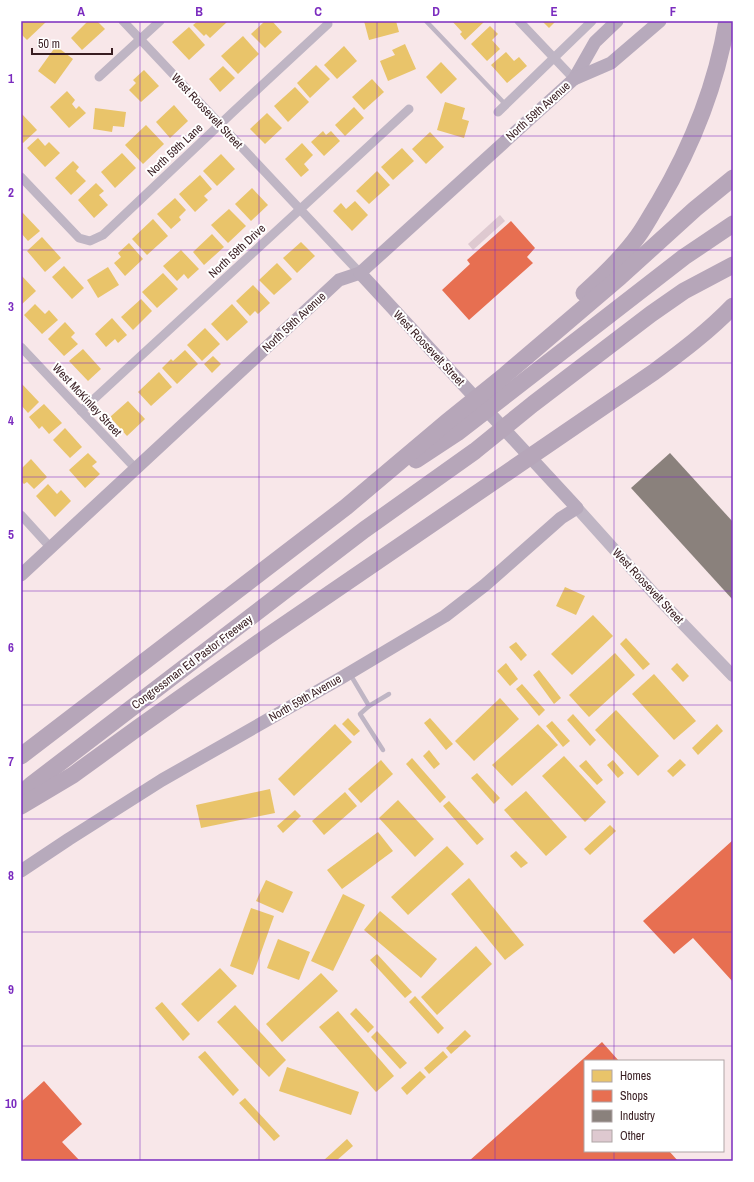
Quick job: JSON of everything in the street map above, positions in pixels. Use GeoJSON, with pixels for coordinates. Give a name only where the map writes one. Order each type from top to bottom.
{"type":"FeatureCollection","features":[{"type":"Feature","properties":{"kind":"highway"},"geometry":{"type":"LineString","coordinates":[[515,386],[595,283],[616,262],[638,235],[666,191],[682,160],[700,119],[714,78],[727,21]]}},
{"type":"Feature","properties":{"kind":"highway"},"geometry":{"type":"LineString","coordinates":[[515,386],[620,277],[695,209],[733,178]]}},
{"type":"Feature","properties":{"kind":"highway"},"geometry":{"type":"LineString","coordinates":[[21,756],[346,507],[458,433],[515,386],[551,361],[684,257],[733,224]]}},
{"type":"Feature","properties":{"kind":"highway"},"geometry":{"type":"LineString","coordinates":[[346,507],[458,433],[515,386],[733,237]]}},
{"type":"Feature","properties":{"kind":"highway"},"geometry":{"type":"LineString","coordinates":[[515,386],[651,314],[684,291],[733,265]]}},
{"type":"Feature","properties":{"kind":"highway"},"geometry":{"type":"LineString","coordinates":[[21,806],[73,775],[262,640],[672,359],[720,319],[733,306]]}},
{"type":"Feature","properties":{"kind":"highway","name":"Congressman Ed Pastor Freeway"},"geometry":{"type":"LineString","coordinates":[[21,794],[364,530],[458,433]]}},
{"type":"Feature","properties":{"kind":"main road","name":"North 59th Avenue"},"geometry":{"type":"LineString","coordinates":[[21,575],[339,280],[360,273],[574,79],[595,42],[617,21]]}},
{"type":"Feature","properties":{"kind":"main road","name":"North 59th Avenue"},"geometry":{"type":"LineString","coordinates":[[574,79],[611,63],[660,21]]}},
{"type":"Feature","properties":{"kind":"main road","name":"West Roosevelt Street"},"geometry":{"type":"LineString","coordinates":[[360,273],[577,508]]}},
{"type":"Feature","properties":{"kind":"main road","name":"North 59th Avenue"},"geometry":{"type":"LineString","coordinates":[[21,871],[162,780],[445,616],[485,585],[561,518],[577,508]]}},
{"type":"Feature","properties":{"kind":"street","name":"West Roosevelt Street"},"geometry":{"type":"LineString","coordinates":[[123,21],[360,273]]}},
{"type":"Feature","properties":{"kind":"street"},"geometry":{"type":"LineString","coordinates":[[99,78],[160,21]]}},
{"type":"Feature","properties":{"kind":"street"},"geometry":{"type":"LineString","coordinates":[[519,21],[574,79]]}},
{"type":"Feature","properties":{"kind":"street"},"geometry":{"type":"LineString","coordinates":[[498,112],[592,21]]}},
{"type":"Feature","properties":{"kind":"street","name":"North 59th Lane"},"geometry":{"type":"LineString","coordinates":[[21,177],[79,238],[90,242],[103,235],[328,24]]}},
{"type":"Feature","properties":{"kind":"street","name":"North 59th Drive"},"geometry":{"type":"LineString","coordinates":[[81,411],[409,109]]}},
{"type":"Feature","properties":{"kind":"street","name":"West McKinley Street"},"geometry":{"type":"LineString","coordinates":[[21,347],[136,469]]}},
{"type":"Feature","properties":{"kind":"street","name":"West Roosevelt Street"},"geometry":{"type":"LineString","coordinates":[[577,508],[657,597],[733,676]]}},
{"type":"Feature","properties":{"kind":"street"},"geometry":{"type":"LineString","coordinates":[[21,515],[51,548]]}},
{"type":"Feature","properties":{"kind":"lane"},"geometry":{"type":"LineString","coordinates":[[426,21],[506,104]]}},
{"type":"Feature","properties":{"kind":"lane"},"geometry":{"type":"LineString","coordinates":[[349,673],[369,706]]}},
{"type":"Feature","properties":{"kind":"lane"},"geometry":{"type":"LineString","coordinates":[[383,750],[360,714],[369,706],[389,694]]}},
{"type":"Feature","properties":{"kind":"building: Homes"},"geometry":{"type":"Polygon","coordinates":[[[21,21],[47,21],[27,40],[21,34],[21,21]]]}},
{"type":"Feature","properties":{"kind":"building: Homes"},"geometry":{"type":"Polygon","coordinates":[[[88,21],[97,21],[105,29],[82,50],[71,38],[88,21]]]}},
{"type":"Feature","properties":{"kind":"building: Homes"},"geometry":{"type":"Polygon","coordinates":[[[198,21],[227,22],[210,38],[206,34],[204,36],[193,25],[198,21]]]}},
{"type":"Feature","properties":{"kind":"building: Homes"},"geometry":{"type":"Polygon","coordinates":[[[265,21],[272,21],[282,32],[265,48],[251,34],[265,21]]]}},
{"type":"Feature","properties":{"kind":"building: Homes"},"geometry":{"type":"Polygon","coordinates":[[[364,21],[396,21],[399,32],[369,40],[364,21]]]}},
{"type":"Feature","properties":{"kind":"building: Homes"},"geometry":{"type":"Polygon","coordinates":[[[452,21],[485,21],[465,40],[460,34],[462,32],[452,21]]]}},
{"type":"Feature","properties":{"kind":"building: Homes"},"geometry":{"type":"Polygon","coordinates":[[[542,21],[556,21],[549,28],[542,21]]]}},
{"type":"Feature","properties":{"kind":"building: Homes"},"geometry":{"type":"Polygon","coordinates":[[[490,26],[498,34],[492,40],[500,49],[487,61],[471,44],[490,26]]]}},
{"type":"Feature","properties":{"kind":"building: Homes"},"geometry":{"type":"Polygon","coordinates":[[[189,27],[205,45],[189,60],[172,42],[189,27]]]}},
{"type":"Feature","properties":{"kind":"building: Homes"},"geometry":{"type":"Polygon","coordinates":[[[243,36],[259,54],[238,74],[221,56],[243,36]]]}},
{"type":"Feature","properties":{"kind":"building: Homes"},"geometry":{"type":"Polygon","coordinates":[[[405,44],[416,69],[388,81],[380,61],[395,55],[392,50],[405,44]]]}},
{"type":"Feature","properties":{"kind":"building: Homes"},"geometry":{"type":"Polygon","coordinates":[[[56,46],[73,59],[55,84],[38,71],[56,46]]]}},
{"type":"Feature","properties":{"kind":"building: Homes"},"geometry":{"type":"Polygon","coordinates":[[[344,46],[357,61],[337,79],[324,65],[344,46]]]}},
{"type":"Feature","properties":{"kind":"building: Homes"},"geometry":{"type":"Polygon","coordinates":[[[506,52],[514,61],[519,57],[527,66],[507,83],[491,65],[506,52]]]}},
{"type":"Feature","properties":{"kind":"building: Homes"},"geometry":{"type":"Polygon","coordinates":[[[441,62],[457,79],[441,94],[426,77],[441,62]]]}},
{"type":"Feature","properties":{"kind":"building: Homes"},"geometry":{"type":"Polygon","coordinates":[[[316,65],[330,79],[310,98],[297,83],[316,65]]]}},
{"type":"Feature","properties":{"kind":"building: Homes"},"geometry":{"type":"Polygon","coordinates":[[[223,66],[235,78],[220,92],[209,79],[223,66]]]}},
{"type":"Feature","properties":{"kind":"building: Homes"},"geometry":{"type":"Polygon","coordinates":[[[144,70],[159,86],[141,102],[129,90],[136,83],[133,80],[144,70]]]}},
{"type":"Feature","properties":{"kind":"building: Homes"},"geometry":{"type":"Polygon","coordinates":[[[372,79],[384,92],[364,110],[352,97],[372,79]]]}},
{"type":"Feature","properties":{"kind":"building: Homes"},"geometry":{"type":"Polygon","coordinates":[[[295,87],[309,102],[288,122],[274,106],[295,87]]]}},
{"type":"Feature","properties":{"kind":"building: Homes"},"geometry":{"type":"Polygon","coordinates":[[[67,91],[75,100],[72,104],[76,109],[79,106],[86,113],[69,128],[50,107],[67,91]]]}},
{"type":"Feature","properties":{"kind":"building: Homes"},"geometry":{"type":"Polygon","coordinates":[[[445,102],[465,108],[462,119],[469,121],[464,138],[437,130],[445,102]]]}},
{"type":"Feature","properties":{"kind":"building: Homes"},"geometry":{"type":"Polygon","coordinates":[[[174,105],[188,121],[170,138],[156,122],[174,105]]]}},
{"type":"Feature","properties":{"kind":"building: Homes"},"geometry":{"type":"Polygon","coordinates":[[[354,107],[364,118],[345,136],[335,125],[354,107]]]}},
{"type":"Feature","properties":{"kind":"building: Homes"},"geometry":{"type":"Polygon","coordinates":[[[95,108],[126,112],[124,127],[113,126],[112,132],[93,129],[95,108]]]}},
{"type":"Feature","properties":{"kind":"building: Homes"},"geometry":{"type":"Polygon","coordinates":[[[21,113],[37,130],[23,143],[21,142],[21,113]]]}},
{"type":"Feature","properties":{"kind":"building: Homes"},"geometry":{"type":"Polygon","coordinates":[[[267,113],[282,128],[265,144],[250,129],[267,113]]]}},
{"type":"Feature","properties":{"kind":"building: Homes"},"geometry":{"type":"Polygon","coordinates":[[[146,125],[164,144],[143,164],[125,145],[146,125]]]}},
{"type":"Feature","properties":{"kind":"building: Homes"},"geometry":{"type":"Polygon","coordinates":[[[323,131],[326,135],[331,131],[340,141],[324,156],[311,142],[323,131]]]}},
{"type":"Feature","properties":{"kind":"building: Homes"},"geometry":{"type":"Polygon","coordinates":[[[430,132],[444,147],[426,164],[412,149],[430,132]]]}},
{"type":"Feature","properties":{"kind":"building: Homes"},"geometry":{"type":"Polygon","coordinates":[[[38,138],[45,146],[49,142],[60,153],[45,167],[27,148],[38,138]]]}},
{"type":"Feature","properties":{"kind":"building: Homes"},"geometry":{"type":"Polygon","coordinates":[[[302,143],[313,155],[304,164],[309,170],[301,177],[285,159],[302,143]]]}},
{"type":"Feature","properties":{"kind":"building: Homes"},"geometry":{"type":"Polygon","coordinates":[[[402,148],[414,161],[393,180],[381,167],[402,148]]]}},
{"type":"Feature","properties":{"kind":"building: Homes"},"geometry":{"type":"Polygon","coordinates":[[[122,153],[136,168],[115,188],[101,172],[122,153]]]}},
{"type":"Feature","properties":{"kind":"building: Homes"},"geometry":{"type":"Polygon","coordinates":[[[221,154],[235,169],[217,186],[203,171],[221,154]]]}},
{"type":"Feature","properties":{"kind":"building: Homes"},"geometry":{"type":"Polygon","coordinates":[[[73,161],[79,167],[76,171],[86,181],[71,195],[55,178],[73,161]]]}},
{"type":"Feature","properties":{"kind":"building: Homes"},"geometry":{"type":"Polygon","coordinates":[[[377,171],[390,185],[369,204],[356,191],[377,171]]]}},
{"type":"Feature","properties":{"kind":"building: Homes"},"geometry":{"type":"Polygon","coordinates":[[[200,175],[212,189],[204,196],[208,200],[195,212],[179,194],[200,175]]]}},
{"type":"Feature","properties":{"kind":"building: Homes"},"geometry":{"type":"Polygon","coordinates":[[[96,183],[104,191],[99,195],[108,205],[94,218],[78,200],[96,183]]]}},
{"type":"Feature","properties":{"kind":"building: Homes"},"geometry":{"type":"Polygon","coordinates":[[[252,188],[268,205],[251,221],[235,204],[252,188]]]}},
{"type":"Feature","properties":{"kind":"building: Homes"},"geometry":{"type":"Polygon","coordinates":[[[175,198],[186,210],[179,217],[181,220],[171,229],[157,214],[175,198]]]}},
{"type":"Feature","properties":{"kind":"building: Homes"},"geometry":{"type":"Polygon","coordinates":[[[355,201],[368,215],[352,231],[333,211],[341,203],[346,209],[355,201]]]}},
{"type":"Feature","properties":{"kind":"building: Homes"},"geometry":{"type":"Polygon","coordinates":[[[229,209],[246,226],[228,243],[211,225],[229,209]]]}},
{"type":"Feature","properties":{"kind":"building: Homes"},"geometry":{"type":"Polygon","coordinates":[[[21,211],[40,231],[28,241],[21,233],[21,211]]]}},
{"type":"Feature","properties":{"kind":"building: Homes"},"geometry":{"type":"Polygon","coordinates":[[[153,219],[168,236],[147,255],[132,239],[153,219]]]}},
{"type":"Feature","properties":{"kind":"building: Homes"},"geometry":{"type":"Polygon","coordinates":[[[212,234],[224,247],[204,265],[193,252],[212,234]]]}},
{"type":"Feature","properties":{"kind":"building: Homes"},"geometry":{"type":"Polygon","coordinates":[[[42,237],[61,258],[45,272],[27,251],[42,237]]]}},
{"type":"Feature","properties":{"kind":"building: Homes"},"geometry":{"type":"Polygon","coordinates":[[[301,242],[315,256],[297,273],[283,258],[301,242]]]}},
{"type":"Feature","properties":{"kind":"building: Homes"},"geometry":{"type":"Polygon","coordinates":[[[129,243],[143,259],[125,276],[114,263],[121,257],[118,253],[129,243]]]}},
{"type":"Feature","properties":{"kind":"building: Homes"},"geometry":{"type":"Polygon","coordinates":[[[181,250],[199,269],[188,279],[184,274],[177,281],[163,266],[181,250]]]}},
{"type":"Feature","properties":{"kind":"building: Homes"},"geometry":{"type":"Polygon","coordinates":[[[277,263],[292,279],[274,295],[259,280],[277,263]]]}},
{"type":"Feature","properties":{"kind":"building: Homes"},"geometry":{"type":"Polygon","coordinates":[[[64,266],[84,288],[72,299],[52,277],[64,266]]]}},
{"type":"Feature","properties":{"kind":"building: Homes"},"geometry":{"type":"Polygon","coordinates":[[[108,267],[119,285],[98,298],[87,280],[108,267]]]}},
{"type":"Feature","properties":{"kind":"building: Homes"},"geometry":{"type":"Polygon","coordinates":[[[163,273],[178,289],[157,308],[142,292],[163,273]]]}},
{"type":"Feature","properties":{"kind":"building: Homes"},"geometry":{"type":"Polygon","coordinates":[[[21,275],[36,291],[21,305],[21,275]]]}},
{"type":"Feature","properties":{"kind":"building: Homes"},"geometry":{"type":"Polygon","coordinates":[[[253,285],[270,303],[258,314],[255,311],[250,316],[236,301],[253,285]]]}},
{"type":"Feature","properties":{"kind":"building: Homes"},"geometry":{"type":"Polygon","coordinates":[[[141,299],[152,311],[133,330],[121,317],[141,299]]]}},
{"type":"Feature","properties":{"kind":"building: Homes"},"geometry":{"type":"Polygon","coordinates":[[[35,304],[45,314],[49,310],[58,320],[42,334],[24,315],[35,304]]]}},
{"type":"Feature","properties":{"kind":"building: Homes"},"geometry":{"type":"Polygon","coordinates":[[[232,304],[248,322],[227,341],[211,324],[232,304]]]}},
{"type":"Feature","properties":{"kind":"building: Homes"},"geometry":{"type":"Polygon","coordinates":[[[112,318],[127,335],[118,343],[115,339],[106,347],[95,334],[112,318]]]}},
{"type":"Feature","properties":{"kind":"building: Homes"},"geometry":{"type":"Polygon","coordinates":[[[65,322],[75,333],[71,337],[78,344],[64,356],[48,339],[65,322]]]}},
{"type":"Feature","properties":{"kind":"building: Homes"},"geometry":{"type":"Polygon","coordinates":[[[205,328],[220,344],[202,361],[187,345],[205,328]]]}},
{"type":"Feature","properties":{"kind":"building: Homes"},"geometry":{"type":"Polygon","coordinates":[[[83,349],[101,369],[88,381],[69,361],[83,349]]]}},
{"type":"Feature","properties":{"kind":"building: Homes"},"geometry":{"type":"Polygon","coordinates":[[[185,350],[198,364],[177,384],[162,368],[171,359],[173,361],[185,350]]]}},
{"type":"Feature","properties":{"kind":"building: Homes"},"geometry":{"type":"Polygon","coordinates":[[[213,356],[221,364],[212,373],[204,364],[213,356]]]}},
{"type":"Feature","properties":{"kind":"building: Homes"},"geometry":{"type":"Polygon","coordinates":[[[159,372],[172,387],[151,406],[138,392],[159,372]]]}},
{"type":"Feature","properties":{"kind":"building: Homes"},"geometry":{"type":"Polygon","coordinates":[[[21,383],[39,402],[28,413],[21,405],[21,383]]]}},
{"type":"Feature","properties":{"kind":"building: Homes"},"geometry":{"type":"Polygon","coordinates":[[[128,401],[145,419],[127,436],[110,417],[128,401]]]}},
{"type":"Feature","properties":{"kind":"building: Homes"},"geometry":{"type":"Polygon","coordinates":[[[44,404],[62,423],[49,434],[42,426],[39,429],[29,417],[44,404]]]}},
{"type":"Feature","properties":{"kind":"building: Homes"},"geometry":{"type":"Polygon","coordinates":[[[65,428],[82,447],[70,458],[53,440],[65,428]]]}},
{"type":"Feature","properties":{"kind":"building: Homes"},"geometry":{"type":"Polygon","coordinates":[[[88,453],[97,462],[92,466],[100,474],[85,488],[69,470],[88,453]]]}},
{"type":"Feature","properties":{"kind":"building: Homes"},"geometry":{"type":"Polygon","coordinates":[[[31,459],[47,477],[34,489],[27,482],[24,484],[21,481],[21,469],[31,459]]]}},
{"type":"Feature","properties":{"kind":"building: Homes"},"geometry":{"type":"Polygon","coordinates":[[[48,484],[57,494],[61,490],[71,501],[55,517],[36,496],[48,484]]]}},
{"type":"Feature","properties":{"kind":"building: Homes"},"geometry":{"type":"Polygon","coordinates":[[[565,587],[585,596],[576,615],[556,606],[565,587]]]}},
{"type":"Feature","properties":{"kind":"building: Homes"},"geometry":{"type":"Polygon","coordinates":[[[593,615],[613,636],[572,675],[551,654],[593,615]]]}},
{"type":"Feature","properties":{"kind":"building: Homes"},"geometry":{"type":"Polygon","coordinates":[[[626,638],[650,664],[643,670],[620,644],[626,638]]]}},
{"type":"Feature","properties":{"kind":"building: Homes"},"geometry":{"type":"Polygon","coordinates":[[[516,642],[527,655],[521,661],[509,647],[516,642]]]}},
{"type":"Feature","properties":{"kind":"building: Homes"},"geometry":{"type":"Polygon","coordinates":[[[615,653],[635,675],[589,717],[569,695],[615,653]]]}},
{"type":"Feature","properties":{"kind":"building: Homes"},"geometry":{"type":"Polygon","coordinates":[[[506,663],[518,679],[510,686],[497,671],[506,663]]]}},
{"type":"Feature","properties":{"kind":"building: Homes"},"geometry":{"type":"Polygon","coordinates":[[[677,663],[689,676],[683,682],[671,669],[677,663]]]}},
{"type":"Feature","properties":{"kind":"building: Homes"},"geometry":{"type":"Polygon","coordinates":[[[539,670],[561,698],[554,704],[533,675],[539,670]]]}},
{"type":"Feature","properties":{"kind":"building: Homes"},"geometry":{"type":"Polygon","coordinates":[[[654,674],[696,721],[674,740],[632,694],[654,674]]]}},
{"type":"Feature","properties":{"kind":"building: Homes"},"geometry":{"type":"Polygon","coordinates":[[[522,684],[545,710],[539,716],[516,689],[522,684]]]}},
{"type":"Feature","properties":{"kind":"building: Homes"},"geometry":{"type":"Polygon","coordinates":[[[500,698],[519,719],[474,761],[455,741],[500,698]]]}},
{"type":"Feature","properties":{"kind":"building: Homes"},"geometry":{"type":"Polygon","coordinates":[[[616,710],[659,756],[638,776],[595,730],[616,710]]]}},
{"type":"Feature","properties":{"kind":"building: Homes"},"geometry":{"type":"Polygon","coordinates":[[[573,714],[596,740],[590,746],[567,720],[573,714]]]}},
{"type":"Feature","properties":{"kind":"building: Homes"},"geometry":{"type":"Polygon","coordinates":[[[348,718],[360,731],[354,736],[342,724],[348,718]]]}},
{"type":"Feature","properties":{"kind":"building: Homes"},"geometry":{"type":"Polygon","coordinates":[[[430,718],[453,744],[446,750],[424,723],[430,718]]]}},
{"type":"Feature","properties":{"kind":"building: Homes"},"geometry":{"type":"Polygon","coordinates":[[[552,721],[570,741],[563,747],[546,726],[552,721]]]}},
{"type":"Feature","properties":{"kind":"building: Homes"},"geometry":{"type":"Polygon","coordinates":[[[335,724],[352,742],[294,796],[278,779],[335,724]]]}},
{"type":"Feature","properties":{"kind":"building: Homes"},"geometry":{"type":"Polygon","coordinates":[[[538,724],[558,745],[512,786],[492,765],[538,724]]]}},
{"type":"Feature","properties":{"kind":"building: Homes"},"geometry":{"type":"Polygon","coordinates":[[[717,724],[723,731],[698,755],[692,748],[717,724]]]}},
{"type":"Feature","properties":{"kind":"building: Homes"},"geometry":{"type":"Polygon","coordinates":[[[429,750],[440,764],[434,769],[423,756],[429,750]]]}},
{"type":"Feature","properties":{"kind":"building: Homes"},"geometry":{"type":"Polygon","coordinates":[[[564,756],[606,802],[585,822],[542,776],[564,756]]]}},
{"type":"Feature","properties":{"kind":"building: Homes"},"geometry":{"type":"Polygon","coordinates":[[[412,758],[446,797],[440,803],[406,764],[412,758]]]}},
{"type":"Feature","properties":{"kind":"building: Homes"},"geometry":{"type":"Polygon","coordinates":[[[680,759],[686,765],[673,777],[667,771],[680,759]]]}},
{"type":"Feature","properties":{"kind":"building: Homes"},"geometry":{"type":"Polygon","coordinates":[[[381,760],[393,774],[361,803],[348,789],[381,760]]]}},
{"type":"Feature","properties":{"kind":"building: Homes"},"geometry":{"type":"Polygon","coordinates":[[[586,760],[603,780],[597,785],[579,766],[586,760]]]}},
{"type":"Feature","properties":{"kind":"building: Homes"},"geometry":{"type":"Polygon","coordinates":[[[613,760],[624,773],[618,778],[607,765],[613,760]]]}},
{"type":"Feature","properties":{"kind":"building: Homes"},"geometry":{"type":"Polygon","coordinates":[[[477,773],[500,798],[494,804],[471,778],[477,773]]]}},
{"type":"Feature","properties":{"kind":"building: Homes"},"geometry":{"type":"Polygon","coordinates":[[[270,789],[275,813],[201,828],[196,805],[270,789]]]}},
{"type":"Feature","properties":{"kind":"building: Homes"},"geometry":{"type":"Polygon","coordinates":[[[526,791],[567,837],[546,856],[504,810],[526,791]]]}},
{"type":"Feature","properties":{"kind":"building: Homes"},"geometry":{"type":"Polygon","coordinates":[[[345,792],[357,806],[324,835],[312,821],[345,792]]]}},
{"type":"Feature","properties":{"kind":"building: Homes"},"geometry":{"type":"Polygon","coordinates":[[[398,800],[434,839],[415,857],[379,818],[398,800]]]}},
{"type":"Feature","properties":{"kind":"building: Homes"},"geometry":{"type":"Polygon","coordinates":[[[449,801],[484,839],[477,845],[443,806],[449,801]]]}},
{"type":"Feature","properties":{"kind":"building: Homes"},"geometry":{"type":"Polygon","coordinates":[[[295,810],[301,816],[283,833],[277,826],[295,810]]]}},
{"type":"Feature","properties":{"kind":"building: Homes"},"geometry":{"type":"Polygon","coordinates":[[[610,825],[616,831],[590,855],[584,849],[610,825]]]}},
{"type":"Feature","properties":{"kind":"building: Homes"},"geometry":{"type":"Polygon","coordinates":[[[378,832],[393,851],[342,889],[327,870],[378,832]]]}},
{"type":"Feature","properties":{"kind":"building: Homes"},"geometry":{"type":"Polygon","coordinates":[[[447,846],[464,864],[408,915],[391,897],[447,846]]]}},
{"type":"Feature","properties":{"kind":"building: Homes"},"geometry":{"type":"Polygon","coordinates":[[[516,851],[528,863],[521,868],[510,856],[516,851]]]}},
{"type":"Feature","properties":{"kind":"building: Homes"},"geometry":{"type":"Polygon","coordinates":[[[469,878],[524,945],[505,960],[451,894],[469,878]]]}},
{"type":"Feature","properties":{"kind":"building: Homes"},"geometry":{"type":"Polygon","coordinates":[[[266,880],[293,892],[283,913],[256,901],[266,880]]]}},
{"type":"Feature","properties":{"kind":"building: Homes"},"geometry":{"type":"Polygon","coordinates":[[[343,894],[365,905],[333,971],[311,961],[343,894]]]}},
{"type":"Feature","properties":{"kind":"building: Homes"},"geometry":{"type":"Polygon","coordinates":[[[251,908],[274,916],[253,975],[230,966],[251,908]]]}},
{"type":"Feature","properties":{"kind":"building: Homes"},"geometry":{"type":"Polygon","coordinates":[[[380,911],[437,959],[421,978],[364,930],[380,911]]]}},
{"type":"Feature","properties":{"kind":"building: Homes"},"geometry":{"type":"Polygon","coordinates":[[[278,939],[310,952],[299,980],[267,968],[278,939]]]}},
{"type":"Feature","properties":{"kind":"building: Homes"},"geometry":{"type":"Polygon","coordinates":[[[476,946],[492,964],[437,1015],[421,997],[476,946]]]}},
{"type":"Feature","properties":{"kind":"building: Homes"},"geometry":{"type":"Polygon","coordinates":[[[377,954],[412,992],[405,998],[370,960],[377,954]]]}},
{"type":"Feature","properties":{"kind":"building: Homes"},"geometry":{"type":"Polygon","coordinates":[[[220,968],[237,986],[198,1022],[181,1004],[220,968]]]}},
{"type":"Feature","properties":{"kind":"building: Homes"},"geometry":{"type":"Polygon","coordinates":[[[321,973],[338,991],[282,1042],[266,1024],[321,973]]]}},
{"type":"Feature","properties":{"kind":"building: Homes"},"geometry":{"type":"Polygon","coordinates":[[[415,996],[444,1028],[438,1034],[409,1002],[415,996]]]}},
{"type":"Feature","properties":{"kind":"building: Homes"},"geometry":{"type":"Polygon","coordinates":[[[162,1002],[190,1034],[183,1041],[155,1008],[162,1002]]]}},
{"type":"Feature","properties":{"kind":"building: Homes"},"geometry":{"type":"Polygon","coordinates":[[[235,1005],[286,1060],[269,1077],[217,1022],[235,1005]]]}},
{"type":"Feature","properties":{"kind":"building: Homes"},"geometry":{"type":"Polygon","coordinates":[[[356,1008],[374,1027],[368,1033],[350,1014],[356,1008]]]}},
{"type":"Feature","properties":{"kind":"building: Homes"},"geometry":{"type":"Polygon","coordinates":[[[338,1011],[394,1076],[376,1092],[319,1027],[338,1011]]]}},
{"type":"Feature","properties":{"kind":"building: Homes"},"geometry":{"type":"Polygon","coordinates":[[[465,1030],[471,1036],[451,1054],[446,1048],[465,1030]]]}},
{"type":"Feature","properties":{"kind":"building: Homes"},"geometry":{"type":"Polygon","coordinates":[[[377,1031],[407,1063],[400,1069],[371,1037],[377,1031]]]}},
{"type":"Feature","properties":{"kind":"building: Homes"},"geometry":{"type":"Polygon","coordinates":[[[205,1051],[239,1090],[233,1096],[198,1057],[205,1051]]]}},
{"type":"Feature","properties":{"kind":"building: Homes"},"geometry":{"type":"Polygon","coordinates":[[[443,1051],[448,1057],[429,1074],[424,1068],[443,1051]]]}},
{"type":"Feature","properties":{"kind":"building: Homes"},"geometry":{"type":"Polygon","coordinates":[[[287,1067],[359,1092],[351,1115],[279,1091],[287,1067]]]}},
{"type":"Feature","properties":{"kind":"building: Homes"},"geometry":{"type":"Polygon","coordinates":[[[420,1071],[426,1077],[407,1095],[401,1088],[420,1071]]]}},
{"type":"Feature","properties":{"kind":"building: Homes"},"geometry":{"type":"Polygon","coordinates":[[[245,1098],[280,1136],[274,1141],[239,1103],[245,1098]]]}},
{"type":"Feature","properties":{"kind":"building: Homes"},"geometry":{"type":"Polygon","coordinates":[[[347,1139],[353,1146],[336,1161],[323,1161],[347,1139]]]}},
{"type":"Feature","properties":{"kind":"building: Shops"},"geometry":{"type":"Polygon","coordinates":[[[511,221],[535,248],[527,257],[533,263],[469,320],[442,290],[470,264],[467,260],[511,221]]]}},
{"type":"Feature","properties":{"kind":"building: Shops"},"geometry":{"type":"Polygon","coordinates":[[[733,840],[733,982],[693,938],[674,954],[643,921],[733,840]]]}},
{"type":"Feature","properties":{"kind":"building: Shops"},"geometry":{"type":"Polygon","coordinates":[[[602,1042],[618,1060],[584,1060],[584,1152],[670,1152],[678,1161],[469,1161],[602,1042]]]}},
{"type":"Feature","properties":{"kind":"building: Shops"},"geometry":{"type":"Polygon","coordinates":[[[44,1081],[82,1124],[62,1142],[80,1161],[21,1161],[21,1102],[44,1081]]]}},
{"type":"Feature","properties":{"kind":"building: Industry"},"geometry":{"type":"Polygon","coordinates":[[[670,453],[733,522],[733,600],[631,488],[670,453]]]}},
{"type":"Feature","properties":{"kind":"building: Other"},"geometry":{"type":"Polygon","coordinates":[[[500,215],[505,221],[473,250],[468,244],[500,215]]]}}]}
